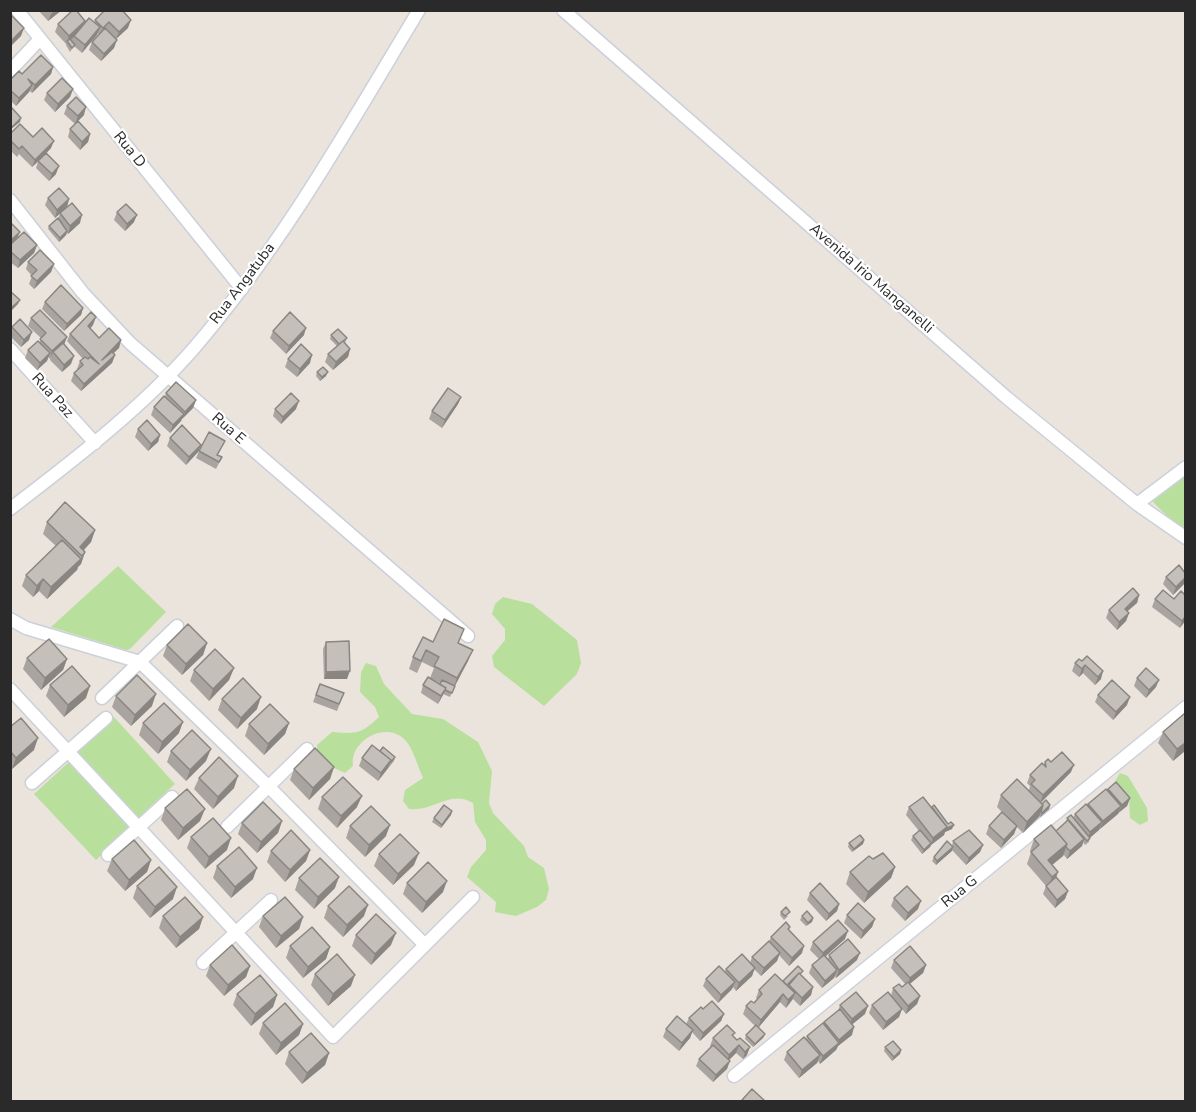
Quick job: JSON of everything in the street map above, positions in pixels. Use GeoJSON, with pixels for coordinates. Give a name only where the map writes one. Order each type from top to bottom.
{"type":"FeatureCollection","features":[{"type":"Feature","properties":{"kind":"street","name":"Rua D"},"geometry":{"type":"LineString","coordinates":[[17,10],[242,289]]}},
{"type":"Feature","properties":{"kind":"street","name":"Rua Angatuba"},"geometry":{"type":"LineString","coordinates":[[10,509],[95,443],[194,348],[242,289],[293,217],[419,10]]}},
{"type":"Feature","properties":{"kind":"street","name":"Avenida Irio Manganelli"},"geometry":{"type":"LineString","coordinates":[[563,10],[1007,398],[1137,504],[1185,538]]}},
{"type":"Feature","properties":{"kind":"street"},"geometry":{"type":"LineString","coordinates":[[10,71],[40,39]]}},
{"type":"Feature","properties":{"kind":"street","name":"Rua E"},"geometry":{"type":"LineString","coordinates":[[10,200],[83,292],[130,344],[468,636]]}},
{"type":"Feature","properties":{"kind":"street","name":"Rua Paz"},"geometry":{"type":"LineString","coordinates":[[10,349],[95,443]]}},
{"type":"Feature","properties":{"kind":"street"},"geometry":{"type":"LineString","coordinates":[[1137,504],[1185,467]]}},
{"type":"Feature","properties":{"kind":"street"},"geometry":{"type":"LineString","coordinates":[[10,619],[26,628],[140,662],[268,786],[425,945]]}},
{"type":"Feature","properties":{"kind":"street"},"geometry":{"type":"LineString","coordinates":[[102,698],[177,626]]}},
{"type":"Feature","properties":{"kind":"street"},"geometry":{"type":"LineString","coordinates":[[10,689],[333,1037],[366,1007],[473,897]]}},
{"type":"Feature","properties":{"kind":"street","name":"Rua G"},"geometry":{"type":"LineString","coordinates":[[734,1076],[1185,707]]}},
{"type":"Feature","properties":{"kind":"street"},"geometry":{"type":"LineString","coordinates":[[32,783],[106,718]]}},
{"type":"Feature","properties":{"kind":"street"},"geometry":{"type":"LineString","coordinates":[[227,827],[307,748]]}},
{"type":"Feature","properties":{"kind":"street"},"geometry":{"type":"LineString","coordinates":[[108,855],[172,797]]}},
{"type":"Feature","properties":{"kind":"street"},"geometry":{"type":"LineString","coordinates":[[203,963],[271,900]]}},
{"type":"Feature","properties":{"kind":"green space"},"geometry":{"type":"Polygon","coordinates":[[[1185,470],[1185,534],[1153,502],[1156,495],[1185,470]]]}},
{"type":"Feature","properties":{"kind":"green space"},"geometry":{"type":"Polygon","coordinates":[[[118,566],[166,612],[130,649],[126,650],[51,627],[118,566]]]}},
{"type":"Feature","properties":{"kind":"green space"},"geometry":{"type":"Polygon","coordinates":[[[503,597],[532,604],[577,640],[581,663],[577,674],[544,706],[494,667],[492,656],[505,640],[505,629],[492,614],[495,604],[503,597]]]}},
{"type":"Feature","properties":{"kind":"green space"},"geometry":{"type":"Polygon","coordinates":[[[366,663],[376,666],[384,684],[412,714],[443,719],[478,742],[492,771],[489,803],[493,813],[524,846],[528,857],[544,868],[549,889],[546,900],[537,907],[516,916],[495,912],[496,902],[467,877],[471,867],[486,850],[486,840],[475,822],[473,803],[457,798],[418,809],[409,809],[403,801],[405,790],[423,778],[410,748],[397,734],[388,732],[370,736],[357,749],[353,757],[353,766],[345,773],[325,764],[317,755],[317,745],[332,732],[358,732],[379,717],[375,707],[360,692],[361,672],[366,663]]]}},
{"type":"Feature","properties":{"kind":"green space"},"geometry":{"type":"Polygon","coordinates":[[[114,717],[175,784],[138,818],[76,752],[114,717]]]}},
{"type":"Feature","properties":{"kind":"green space"},"geometry":{"type":"Polygon","coordinates":[[[69,762],[131,827],[96,860],[34,794],[69,762]]]}},
{"type":"Feature","properties":{"kind":"green space"},"geometry":{"type":"Polygon","coordinates":[[[1120,773],[1128,776],[1147,808],[1148,821],[1140,825],[1130,818],[1129,799],[1115,781],[1120,773]]]}},
{"type":"Feature","properties":{"kind":"building"},"geometry":{"type":"Polygon","coordinates":[[[73,10],[76,10],[85,21],[69,36],[58,24],[73,10]]]}},
{"type":"Feature","properties":{"kind":"building"},"geometry":{"type":"Polygon","coordinates":[[[105,10],[122,10],[131,20],[119,32],[109,22],[103,28],[95,20],[105,10]]]}},
{"type":"Feature","properties":{"kind":"building"},"geometry":{"type":"Polygon","coordinates":[[[12,16],[24,28],[10,42],[10,18],[12,16]]]}},
{"type":"Feature","properties":{"kind":"building"},"geometry":{"type":"Polygon","coordinates":[[[89,18],[100,27],[85,45],[74,36],[89,18]]]}},
{"type":"Feature","properties":{"kind":"building"},"geometry":{"type":"Polygon","coordinates":[[[105,28],[117,40],[104,54],[92,42],[105,28]]]}},
{"type":"Feature","properties":{"kind":"building"},"geometry":{"type":"Polygon","coordinates":[[[70,39],[75,45],[72,48],[67,41],[70,39]]]}},
{"type":"Feature","properties":{"kind":"building"},"geometry":{"type":"Polygon","coordinates":[[[41,55],[53,67],[35,85],[28,79],[32,85],[19,98],[10,90],[10,80],[19,71],[22,74],[41,55]]]}},
{"type":"Feature","properties":{"kind":"building"},"geometry":{"type":"Polygon","coordinates":[[[62,78],[73,89],[58,104],[47,93],[62,78]]]}},
{"type":"Feature","properties":{"kind":"building"},"geometry":{"type":"Polygon","coordinates":[[[76,97],[86,107],[78,116],[67,106],[76,97]]]}},
{"type":"Feature","properties":{"kind":"building"},"geometry":{"type":"Polygon","coordinates":[[[12,108],[21,118],[12,127],[10,110],[12,108]]]}},
{"type":"Feature","properties":{"kind":"building"},"geometry":{"type":"Polygon","coordinates":[[[78,121],[90,134],[82,142],[70,129],[78,121]]]}},
{"type":"Feature","properties":{"kind":"building"},"geometry":{"type":"Polygon","coordinates":[[[20,124],[33,137],[42,128],[54,141],[35,160],[22,146],[19,149],[10,140],[10,134],[20,124]]]}},
{"type":"Feature","properties":{"kind":"building"},"geometry":{"type":"Polygon","coordinates":[[[46,153],[59,166],[52,174],[38,161],[46,153]]]}},
{"type":"Feature","properties":{"kind":"building"},"geometry":{"type":"Polygon","coordinates":[[[59,188],[69,199],[57,210],[48,198],[59,188]]]}},
{"type":"Feature","properties":{"kind":"building"},"geometry":{"type":"Polygon","coordinates":[[[72,203],[82,215],[70,226],[60,213],[72,203]]]}},
{"type":"Feature","properties":{"kind":"building"},"geometry":{"type":"Polygon","coordinates":[[[126,204],[137,215],[127,224],[117,212],[126,204]]]}},
{"type":"Feature","properties":{"kind":"building"},"geometry":{"type":"Polygon","coordinates":[[[58,218],[67,231],[60,238],[49,226],[58,218]]]}},
{"type":"Feature","properties":{"kind":"building"},"geometry":{"type":"Polygon","coordinates":[[[10,222],[20,232],[10,241],[10,222]]]}},
{"type":"Feature","properties":{"kind":"building"},"geometry":{"type":"Polygon","coordinates":[[[24,232],[37,245],[20,260],[10,251],[10,245],[24,232]]]}},
{"type":"Feature","properties":{"kind":"building"},"geometry":{"type":"Polygon","coordinates":[[[40,250],[54,264],[37,281],[31,276],[37,270],[28,262],[40,250]]]}},
{"type":"Feature","properties":{"kind":"building"},"geometry":{"type":"Polygon","coordinates":[[[61,285],[83,308],[67,324],[45,302],[61,285]]]}},
{"type":"Feature","properties":{"kind":"building"},"geometry":{"type":"Polygon","coordinates":[[[10,291],[20,300],[12,307],[10,305],[10,291]]]}},
{"type":"Feature","properties":{"kind":"building"},"geometry":{"type":"Polygon","coordinates":[[[40,310],[67,337],[52,351],[40,339],[46,333],[31,318],[40,310]]]}},
{"type":"Feature","properties":{"kind":"building"},"geometry":{"type":"Polygon","coordinates":[[[91,312],[96,317],[88,326],[99,338],[109,328],[121,340],[102,360],[112,352],[115,355],[84,384],[74,373],[83,365],[80,361],[85,357],[88,359],[90,357],[99,364],[70,334],[91,312]]]}},
{"type":"Feature","properties":{"kind":"building"},"geometry":{"type":"Polygon","coordinates":[[[290,312],[306,328],[289,346],[273,331],[290,312]]]}},
{"type":"Feature","properties":{"kind":"building"},"geometry":{"type":"Polygon","coordinates":[[[20,319],[32,332],[24,340],[12,327],[20,319]]]}},
{"type":"Feature","properties":{"kind":"building"},"geometry":{"type":"Polygon","coordinates":[[[338,329],[347,338],[339,344],[331,335],[338,329]]]}},
{"type":"Feature","properties":{"kind":"building"},"geometry":{"type":"Polygon","coordinates":[[[38,341],[50,353],[40,363],[28,350],[38,341]]]}},
{"type":"Feature","properties":{"kind":"building"},"geometry":{"type":"Polygon","coordinates":[[[343,341],[350,349],[336,362],[328,354],[343,341]]]}},
{"type":"Feature","properties":{"kind":"building"},"geometry":{"type":"Polygon","coordinates":[[[63,343],[74,356],[64,365],[53,352],[63,343]]]}},
{"type":"Feature","properties":{"kind":"building"},"geometry":{"type":"Polygon","coordinates":[[[301,344],[312,355],[300,369],[288,359],[301,344]]]}},
{"type":"Feature","properties":{"kind":"building"},"geometry":{"type":"Polygon","coordinates":[[[323,367],[328,372],[322,377],[317,372],[323,367]]]}},
{"type":"Feature","properties":{"kind":"building"},"geometry":{"type":"Polygon","coordinates":[[[176,382],[196,400],[185,412],[166,393],[176,382]]]}},
{"type":"Feature","properties":{"kind":"building"},"geometry":{"type":"Polygon","coordinates":[[[448,388],[461,397],[445,420],[432,411],[448,388]]]}},
{"type":"Feature","properties":{"kind":"building"},"geometry":{"type":"Polygon","coordinates":[[[291,393],[299,401],[283,417],[275,409],[291,393]]]}},
{"type":"Feature","properties":{"kind":"building"},"geometry":{"type":"Polygon","coordinates":[[[164,396],[184,414],[173,425],[154,407],[164,396]]]}},
{"type":"Feature","properties":{"kind":"building"},"geometry":{"type":"Polygon","coordinates":[[[147,420],[160,435],[151,444],[138,429],[147,420]]]}},
{"type":"Feature","properties":{"kind":"building"},"geometry":{"type":"Polygon","coordinates":[[[182,425],[201,445],[189,457],[170,438],[182,425]]]}},
{"type":"Feature","properties":{"kind":"building"},"geometry":{"type":"Polygon","coordinates":[[[209,432],[225,441],[217,455],[222,457],[219,462],[199,451],[209,432]]]}},
{"type":"Feature","properties":{"kind":"building"},"geometry":{"type":"Polygon","coordinates":[[[65,502],[95,530],[80,547],[85,552],[82,556],[47,522],[65,502]]]}},
{"type":"Feature","properties":{"kind":"building"},"geometry":{"type":"Polygon","coordinates":[[[62,540],[81,559],[51,587],[43,579],[37,586],[26,575],[62,540]]]}},
{"type":"Feature","properties":{"kind":"building"},"geometry":{"type":"Polygon","coordinates":[[[1179,565],[1185,573],[1185,578],[1176,587],[1166,577],[1179,565]]]}},
{"type":"Feature","properties":{"kind":"building"},"geometry":{"type":"Polygon","coordinates":[[[1133,588],[1139,595],[1125,609],[1129,613],[1119,622],[1109,610],[1133,588]]]}},
{"type":"Feature","properties":{"kind":"building"},"geometry":{"type":"Polygon","coordinates":[[[1163,590],[1174,599],[1181,591],[1185,595],[1185,617],[1182,621],[1155,599],[1163,590]]]}},
{"type":"Feature","properties":{"kind":"building"},"geometry":{"type":"Polygon","coordinates":[[[444,619],[464,629],[458,643],[473,650],[457,678],[434,666],[439,657],[426,650],[421,661],[413,657],[423,637],[433,642],[444,619]]]}},
{"type":"Feature","properties":{"kind":"building"},"geometry":{"type":"Polygon","coordinates":[[[188,624],[207,643],[186,664],[167,645],[188,624]]]}},
{"type":"Feature","properties":{"kind":"building"},"geometry":{"type":"Polygon","coordinates":[[[49,639],[67,659],[45,678],[27,658],[49,639]]]}},
{"type":"Feature","properties":{"kind":"building"},"geometry":{"type":"Polygon","coordinates":[[[349,641],[350,671],[326,672],[326,642],[349,641]]]}},
{"type":"Feature","properties":{"kind":"building"},"geometry":{"type":"Polygon","coordinates":[[[215,649],[234,668],[213,689],[194,670],[215,649]]]}},
{"type":"Feature","properties":{"kind":"building"},"geometry":{"type":"Polygon","coordinates":[[[1087,656],[1103,671],[1098,677],[1085,665],[1082,669],[1075,663],[1087,656]]]}},
{"type":"Feature","properties":{"kind":"building"},"geometry":{"type":"Polygon","coordinates":[[[72,666],[90,686],[68,705],[50,685],[72,666]]]}},
{"type":"Feature","properties":{"kind":"building"},"geometry":{"type":"Polygon","coordinates":[[[1146,668],[1159,680],[1149,690],[1137,678],[1146,668]]]}},
{"type":"Feature","properties":{"kind":"building"},"geometry":{"type":"Polygon","coordinates":[[[137,675],[156,694],[135,715],[116,696],[137,675]]]}},
{"type":"Feature","properties":{"kind":"building"},"geometry":{"type":"Polygon","coordinates":[[[428,677],[446,688],[441,696],[423,685],[428,677]]]}},
{"type":"Feature","properties":{"kind":"building"},"geometry":{"type":"Polygon","coordinates":[[[243,678],[261,697],[241,718],[222,699],[243,678]]]}},
{"type":"Feature","properties":{"kind":"building"},"geometry":{"type":"Polygon","coordinates":[[[442,680],[455,686],[452,693],[440,684],[442,680]]]}},
{"type":"Feature","properties":{"kind":"building"},"geometry":{"type":"Polygon","coordinates":[[[1112,680],[1130,697],[1116,712],[1098,695],[1112,680]]]}},
{"type":"Feature","properties":{"kind":"building"},"geometry":{"type":"Polygon","coordinates":[[[320,684],[344,693],[339,704],[316,695],[320,684]]]}},
{"type":"Feature","properties":{"kind":"building"},"geometry":{"type":"Polygon","coordinates":[[[164,703],[183,722],[162,742],[143,723],[164,703]]]}},
{"type":"Feature","properties":{"kind":"building"},"geometry":{"type":"Polygon","coordinates":[[[270,704],[289,723],[268,744],[249,724],[270,704]]]}},
{"type":"Feature","properties":{"kind":"building"},"geometry":{"type":"Polygon","coordinates":[[[1185,713],[1185,743],[1177,749],[1163,732],[1185,713]]]}},
{"type":"Feature","properties":{"kind":"building"},"geometry":{"type":"Polygon","coordinates":[[[21,718],[38,738],[16,758],[10,751],[10,727],[21,718]]]}},
{"type":"Feature","properties":{"kind":"building"},"geometry":{"type":"Polygon","coordinates":[[[192,730],[211,749],[190,770],[171,751],[192,730]]]}},
{"type":"Feature","properties":{"kind":"building"},"geometry":{"type":"Polygon","coordinates":[[[372,745],[391,760],[381,773],[362,758],[372,745]]]}},
{"type":"Feature","properties":{"kind":"building"},"geometry":{"type":"Polygon","coordinates":[[[383,747],[395,757],[391,762],[380,751],[383,747]]]}},
{"type":"Feature","properties":{"kind":"building"},"geometry":{"type":"Polygon","coordinates":[[[315,748],[334,767],[313,788],[294,769],[315,748]]]}},
{"type":"Feature","properties":{"kind":"building"},"geometry":{"type":"Polygon","coordinates":[[[1062,752],[1074,765],[1043,795],[1031,784],[1035,780],[1030,775],[1042,763],[1046,767],[1045,762],[1048,759],[1051,762],[1062,752]]]}},
{"type":"Feature","properties":{"kind":"building"},"geometry":{"type":"Polygon","coordinates":[[[219,757],[238,776],[218,797],[199,778],[219,757]]]}},
{"type":"Feature","properties":{"kind":"building"},"geometry":{"type":"Polygon","coordinates":[[[343,777],[362,796],[341,816],[322,797],[343,777]]]}},
{"type":"Feature","properties":{"kind":"building"},"geometry":{"type":"Polygon","coordinates":[[[1017,779],[1043,805],[1027,822],[1001,795],[1017,779]]]}},
{"type":"Feature","properties":{"kind":"building"},"geometry":{"type":"Polygon","coordinates":[[[1116,782],[1130,798],[1122,805],[1108,789],[1116,782]]]}},
{"type":"Feature","properties":{"kind":"building"},"geometry":{"type":"Polygon","coordinates":[[[187,789],[205,809],[183,828],[165,808],[187,789]]]}},
{"type":"Feature","properties":{"kind":"building"},"geometry":{"type":"Polygon","coordinates":[[[1106,789],[1121,806],[1103,821],[1088,804],[1106,789]]]}},
{"type":"Feature","properties":{"kind":"building"},"geometry":{"type":"Polygon","coordinates":[[[923,797],[947,827],[933,838],[909,807],[923,797]]]}},
{"type":"Feature","properties":{"kind":"building"},"geometry":{"type":"Polygon","coordinates":[[[1046,800],[1050,805],[1042,813],[1042,804],[1046,800]]]}},
{"type":"Feature","properties":{"kind":"building"},"geometry":{"type":"Polygon","coordinates":[[[263,802],[282,821],[261,842],[242,823],[263,802]]]}},
{"type":"Feature","properties":{"kind":"building"},"geometry":{"type":"Polygon","coordinates":[[[1086,804],[1102,822],[1090,832],[1075,814],[1086,804]]]}},
{"type":"Feature","properties":{"kind":"building"},"geometry":{"type":"Polygon","coordinates":[[[444,805],[452,811],[442,825],[434,818],[444,805]]]}},
{"type":"Feature","properties":{"kind":"building"},"geometry":{"type":"Polygon","coordinates":[[[934,805],[948,824],[951,822],[954,825],[945,829],[947,827],[932,807],[934,805]]]}},
{"type":"Feature","properties":{"kind":"building"},"geometry":{"type":"Polygon","coordinates":[[[371,806],[390,825],[369,845],[350,826],[371,806]]]}},
{"type":"Feature","properties":{"kind":"building"},"geometry":{"type":"Polygon","coordinates":[[[1002,812],[1017,826],[1004,840],[989,826],[1002,812]]]}},
{"type":"Feature","properties":{"kind":"building"},"geometry":{"type":"Polygon","coordinates":[[[1071,815],[1090,838],[1087,841],[1067,818],[1071,815]]]}},
{"type":"Feature","properties":{"kind":"building"},"geometry":{"type":"Polygon","coordinates":[[[213,818],[231,838],[209,857],[191,837],[213,818]]]}},
{"type":"Feature","properties":{"kind":"building"},"geometry":{"type":"Polygon","coordinates":[[[1068,820],[1084,839],[1070,851],[1056,831],[1068,820]]]}},
{"type":"Feature","properties":{"kind":"building"},"geometry":{"type":"Polygon","coordinates":[[[1051,825],[1067,844],[1048,860],[1058,872],[1052,877],[1031,852],[1039,845],[1034,839],[1051,825]]]}},
{"type":"Feature","properties":{"kind":"building"},"geometry":{"type":"Polygon","coordinates":[[[291,830],[310,850],[290,870],[271,851],[291,830]]]}},
{"type":"Feature","properties":{"kind":"building"},"geometry":{"type":"Polygon","coordinates":[[[920,830],[931,843],[924,850],[913,836],[920,830]]]}},
{"type":"Feature","properties":{"kind":"building"},"geometry":{"type":"Polygon","coordinates":[[[969,830],[983,845],[969,858],[953,841],[969,830]]]}},
{"type":"Feature","properties":{"kind":"building"},"geometry":{"type":"Polygon","coordinates":[[[400,834],[419,853],[398,874],[379,854],[400,834]]]}},
{"type":"Feature","properties":{"kind":"building"},"geometry":{"type":"Polygon","coordinates":[[[860,835],[864,840],[854,849],[849,843],[860,835]]]}},
{"type":"Feature","properties":{"kind":"building"},"geometry":{"type":"Polygon","coordinates":[[[134,840],[151,860],[129,880],[112,859],[134,840]]]}},
{"type":"Feature","properties":{"kind":"building"},"geometry":{"type":"Polygon","coordinates":[[[947,841],[953,847],[937,861],[934,857],[947,841]]]}},
{"type":"Feature","properties":{"kind":"building"},"geometry":{"type":"Polygon","coordinates":[[[239,847],[257,868],[235,887],[217,866],[239,847]]]}},
{"type":"Feature","properties":{"kind":"building"},"geometry":{"type":"Polygon","coordinates":[[[883,853],[895,867],[868,892],[850,872],[869,856],[873,859],[883,853]]]}},
{"type":"Feature","properties":{"kind":"building"},"geometry":{"type":"Polygon","coordinates":[[[320,858],[339,877],[318,897],[299,878],[320,858]]]}},
{"type":"Feature","properties":{"kind":"building"},"geometry":{"type":"Polygon","coordinates":[[[428,862],[447,881],[426,902],[407,883],[428,862]]]}},
{"type":"Feature","properties":{"kind":"building"},"geometry":{"type":"Polygon","coordinates":[[[159,867],[177,887],[155,907],[137,886],[159,867]]]}},
{"type":"Feature","properties":{"kind":"building"},"geometry":{"type":"Polygon","coordinates":[[[1056,877],[1068,891],[1057,900],[1046,886],[1056,877]]]}},
{"type":"Feature","properties":{"kind":"building"},"geometry":{"type":"Polygon","coordinates":[[[820,883],[839,904],[829,914],[810,893],[820,883]]]}},
{"type":"Feature","properties":{"kind":"building"},"geometry":{"type":"Polygon","coordinates":[[[349,886],[368,905],[347,925],[328,906],[349,886]]]}},
{"type":"Feature","properties":{"kind":"building"},"geometry":{"type":"Polygon","coordinates":[[[907,886],[921,901],[908,913],[894,898],[907,886]]]}},
{"type":"Feature","properties":{"kind":"building"},"geometry":{"type":"Polygon","coordinates":[[[185,897],[203,917],[180,937],[163,916],[185,897]]]}},
{"type":"Feature","properties":{"kind":"building"},"geometry":{"type":"Polygon","coordinates":[[[285,897],[303,917],[281,936],[263,916],[285,897]]]}},
{"type":"Feature","properties":{"kind":"building"},"geometry":{"type":"Polygon","coordinates":[[[858,903],[875,919],[863,931],[847,915],[858,903]]]}},
{"type":"Feature","properties":{"kind":"building"},"geometry":{"type":"Polygon","coordinates":[[[786,907],[790,912],[785,916],[781,912],[786,907]]]}},
{"type":"Feature","properties":{"kind":"building"},"geometry":{"type":"Polygon","coordinates":[[[807,911],[813,918],[808,923],[802,916],[807,911]]]}},
{"type":"Feature","properties":{"kind":"building"},"geometry":{"type":"Polygon","coordinates":[[[376,914],[396,933],[375,954],[356,935],[376,914]]]}},
{"type":"Feature","properties":{"kind":"building"},"geometry":{"type":"Polygon","coordinates":[[[838,920],[848,931],[823,953],[813,942],[838,920]]]}},
{"type":"Feature","properties":{"kind":"building"},"geometry":{"type":"Polygon","coordinates":[[[786,922],[790,927],[788,929],[804,946],[792,958],[771,937],[786,922]]]}},
{"type":"Feature","properties":{"kind":"building"},"geometry":{"type":"Polygon","coordinates":[[[312,927],[330,947],[308,967],[290,946],[312,927]]]}},
{"type":"Feature","properties":{"kind":"building"},"geometry":{"type":"Polygon","coordinates":[[[848,939],[860,953],[839,970],[829,955],[848,939]]]}},
{"type":"Feature","properties":{"kind":"building"},"geometry":{"type":"Polygon","coordinates":[[[769,941],[780,953],[764,968],[752,957],[769,941]]]}},
{"type":"Feature","properties":{"kind":"building"},"geometry":{"type":"Polygon","coordinates":[[[232,945],[250,966],[228,985],[210,965],[232,945]]]}},
{"type":"Feature","properties":{"kind":"building"},"geometry":{"type":"Polygon","coordinates":[[[910,946],[926,965],[910,978],[894,960],[910,946]]]}},
{"type":"Feature","properties":{"kind":"building"},"geometry":{"type":"Polygon","coordinates":[[[337,954],[355,975],[333,994],[315,974],[337,954]]]}},
{"type":"Feature","properties":{"kind":"building"},"geometry":{"type":"Polygon","coordinates":[[[742,954],[755,968],[739,983],[726,969],[742,954]]]}},
{"type":"Feature","properties":{"kind":"building"},"geometry":{"type":"Polygon","coordinates":[[[824,955],[837,970],[825,981],[812,965],[824,955]]]}},
{"type":"Feature","properties":{"kind":"building"},"geometry":{"type":"Polygon","coordinates":[[[719,966],[735,982],[721,995],[706,979],[719,966]]]}},
{"type":"Feature","properties":{"kind":"building"},"geometry":{"type":"Polygon","coordinates":[[[798,966],[803,971],[788,986],[783,981],[798,966]]]}},
{"type":"Feature","properties":{"kind":"building"},"geometry":{"type":"Polygon","coordinates":[[[799,973],[813,987],[802,998],[788,984],[799,973]]]}},
{"type":"Feature","properties":{"kind":"building"},"geometry":{"type":"Polygon","coordinates":[[[775,974],[795,993],[788,1000],[783,994],[761,1020],[746,1006],[751,1001],[754,1003],[762,994],[759,990],[775,974]]]}},
{"type":"Feature","properties":{"kind":"building"},"geometry":{"type":"Polygon","coordinates":[[[260,975],[277,995],[255,1014],[237,994],[260,975]]]}},
{"type":"Feature","properties":{"kind":"building"},"geometry":{"type":"Polygon","coordinates":[[[908,982],[920,996],[908,1006],[893,988],[899,984],[902,987],[908,982]]]}},
{"type":"Feature","properties":{"kind":"building"},"geometry":{"type":"Polygon","coordinates":[[[856,992],[868,1006],[852,1019],[840,1005],[856,992]]]}},
{"type":"Feature","properties":{"kind":"building"},"geometry":{"type":"Polygon","coordinates":[[[888,992],[902,1009],[886,1022],[872,1005],[888,992]]]}},
{"type":"Feature","properties":{"kind":"building"},"geometry":{"type":"Polygon","coordinates":[[[712,1001],[724,1014],[703,1033],[689,1018],[712,1001]]]}},
{"type":"Feature","properties":{"kind":"building"},"geometry":{"type":"Polygon","coordinates":[[[285,1003],[303,1024],[281,1043],[263,1023],[285,1003]]]}},
{"type":"Feature","properties":{"kind":"building"},"geometry":{"type":"Polygon","coordinates":[[[840,1009],[854,1027],[839,1040],[824,1022],[840,1009]]]}},
{"type":"Feature","properties":{"kind":"building"},"geometry":{"type":"Polygon","coordinates":[[[677,1016],[693,1030],[682,1043],[666,1029],[677,1016]]]}},
{"type":"Feature","properties":{"kind":"building"},"geometry":{"type":"Polygon","coordinates":[[[823,1023],[839,1043],[823,1056],[807,1036],[823,1023]]]}},
{"type":"Feature","properties":{"kind":"building"},"geometry":{"type":"Polygon","coordinates":[[[727,1025],[735,1033],[732,1035],[737,1040],[740,1038],[750,1047],[745,1052],[739,1045],[729,1055],[713,1038],[727,1025]]]}},
{"type":"Feature","properties":{"kind":"building"},"geometry":{"type":"Polygon","coordinates":[[[756,1025],[765,1034],[755,1044],[746,1035],[756,1025]]]}},
{"type":"Feature","properties":{"kind":"building"},"geometry":{"type":"Polygon","coordinates":[[[311,1033],[329,1053],[307,1073],[289,1052],[311,1033]]]}},
{"type":"Feature","properties":{"kind":"building"},"geometry":{"type":"Polygon","coordinates":[[[804,1037],[820,1055],[802,1070],[787,1052],[804,1037]]]}},
{"type":"Feature","properties":{"kind":"building"},"geometry":{"type":"Polygon","coordinates":[[[893,1041],[901,1050],[894,1057],[885,1047],[893,1041]]]}},
{"type":"Feature","properties":{"kind":"building"},"geometry":{"type":"Polygon","coordinates":[[[713,1045],[730,1061],[716,1075],[699,1059],[713,1045]]]}},
{"type":"Feature","properties":{"kind":"building"},"geometry":{"type":"Polygon","coordinates":[[[752,1089],[765,1101],[742,1100],[752,1089]]]}}]}
